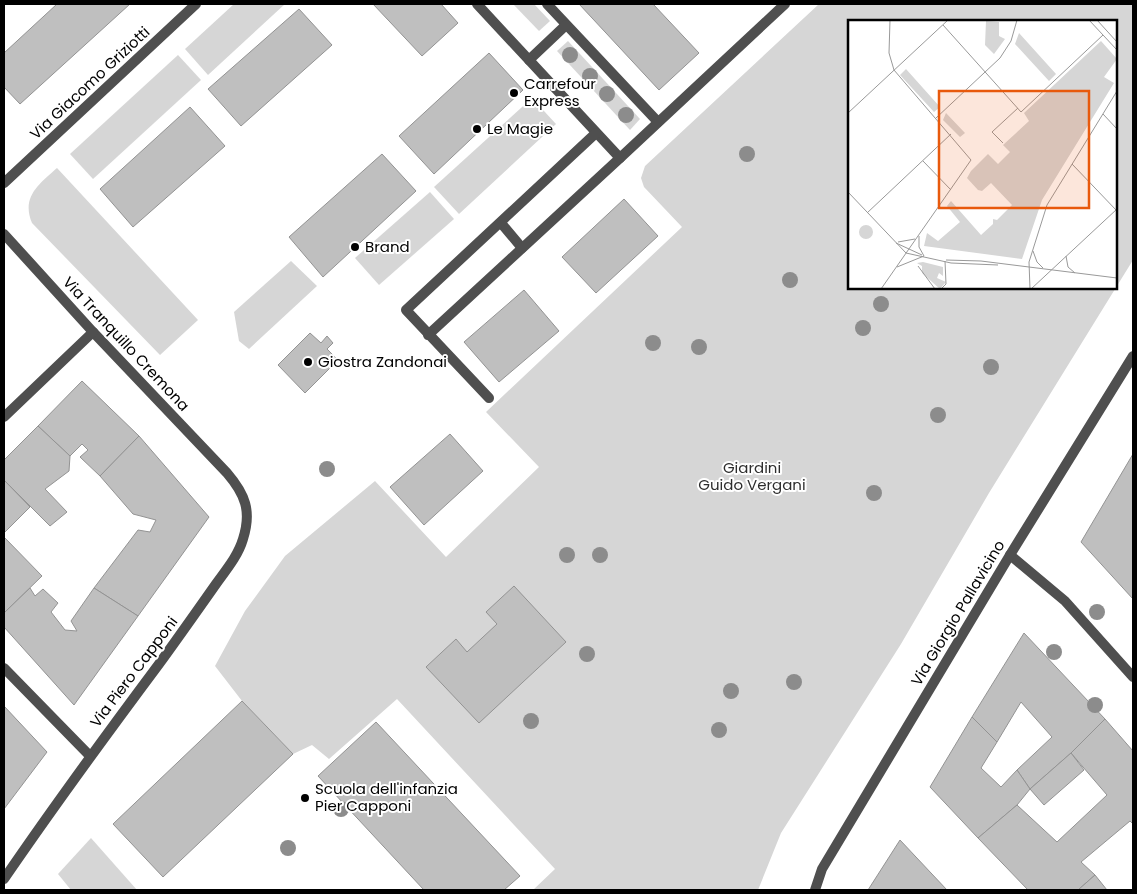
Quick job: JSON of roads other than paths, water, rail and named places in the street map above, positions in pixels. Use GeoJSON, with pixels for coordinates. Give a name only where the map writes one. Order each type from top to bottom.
{"type":"FeatureCollection","features":[{"type":"Feature","properties":{"kind":"street","name":"Via Giacomo Griziotti"},"geometry":{"type":"LineString","coordinates":[[4,183],[196,4]]}},
{"type":"Feature","properties":{"kind":"street"},"geometry":{"type":"LineString","coordinates":[[477,4],[620,158]]}},
{"type":"Feature","properties":{"kind":"street"},"geometry":{"type":"LineString","coordinates":[[547,4],[658,122]]}},
{"type":"Feature","properties":{"kind":"street"},"geometry":{"type":"LineString","coordinates":[[428,335],[785,4]]}},
{"type":"Feature","properties":{"kind":"street"},"geometry":{"type":"LineString","coordinates":[[529,60],[566,25]]}},
{"type":"Feature","properties":{"kind":"street"},"geometry":{"type":"LineString","coordinates":[[489,398],[406,310],[596,133]]}},
{"type":"Feature","properties":{"kind":"street"},"geometry":{"type":"LineString","coordinates":[[501,223],[522,248]]}},
{"type":"Feature","properties":{"kind":"street","name":"Via Tranquillo Cremona"},"geometry":{"type":"LineString","coordinates":[[4,234],[93,332],[227,473]]}},
{"type":"Feature","properties":{"kind":"street"},"geometry":{"type":"LineString","coordinates":[[4,417],[93,332]]}},
{"type":"Feature","properties":{"kind":"street","name":"Via Giorgio Pallavicino"},"geometry":{"type":"LineString","coordinates":[[815,890],[822,869],[1010,554],[1133,356]]}},
{"type":"Feature","properties":{"kind":"street","name":"Via Piero Capponi"},"geometry":{"type":"LineString","coordinates":[[4,879],[90,756],[184,630],[237,554],[245,531],[246,504],[241,489],[227,473]]}},
{"type":"Feature","properties":{"kind":"street"},"geometry":{"type":"LineString","coordinates":[[1010,554],[1065,601],[1133,677]]}},
{"type":"Feature","properties":{"kind":"street"},"geometry":{"type":"LineString","coordinates":[[4,668],[90,756]]}},
{"type":"Feature","properties":{"kind":"place","name":"Carrefour Express"},"geometry":{"type":"Point","coordinates":[514,93]}},
{"type":"Feature","properties":{"kind":"place","name":"Le Magie"},"geometry":{"type":"Point","coordinates":[477,129]}},
{"type":"Feature","properties":{"kind":"place","name":"Brand"},"geometry":{"type":"Point","coordinates":[355,247]}},
{"type":"Feature","properties":{"kind":"place","name":"Giostra Zandonai"},"geometry":{"type":"Point","coordinates":[308,362]}},
{"type":"Feature","properties":{"kind":"place","name":"Scuola dell'infanzia Pier Capponi"},"geometry":{"type":"Point","coordinates":[305,798]}},
{"type":"Feature","properties":{"kind":"park label","name":"Giardini Guido Vergani"},"geometry":{"type":"Point","coordinates":[752,476]}}]}
